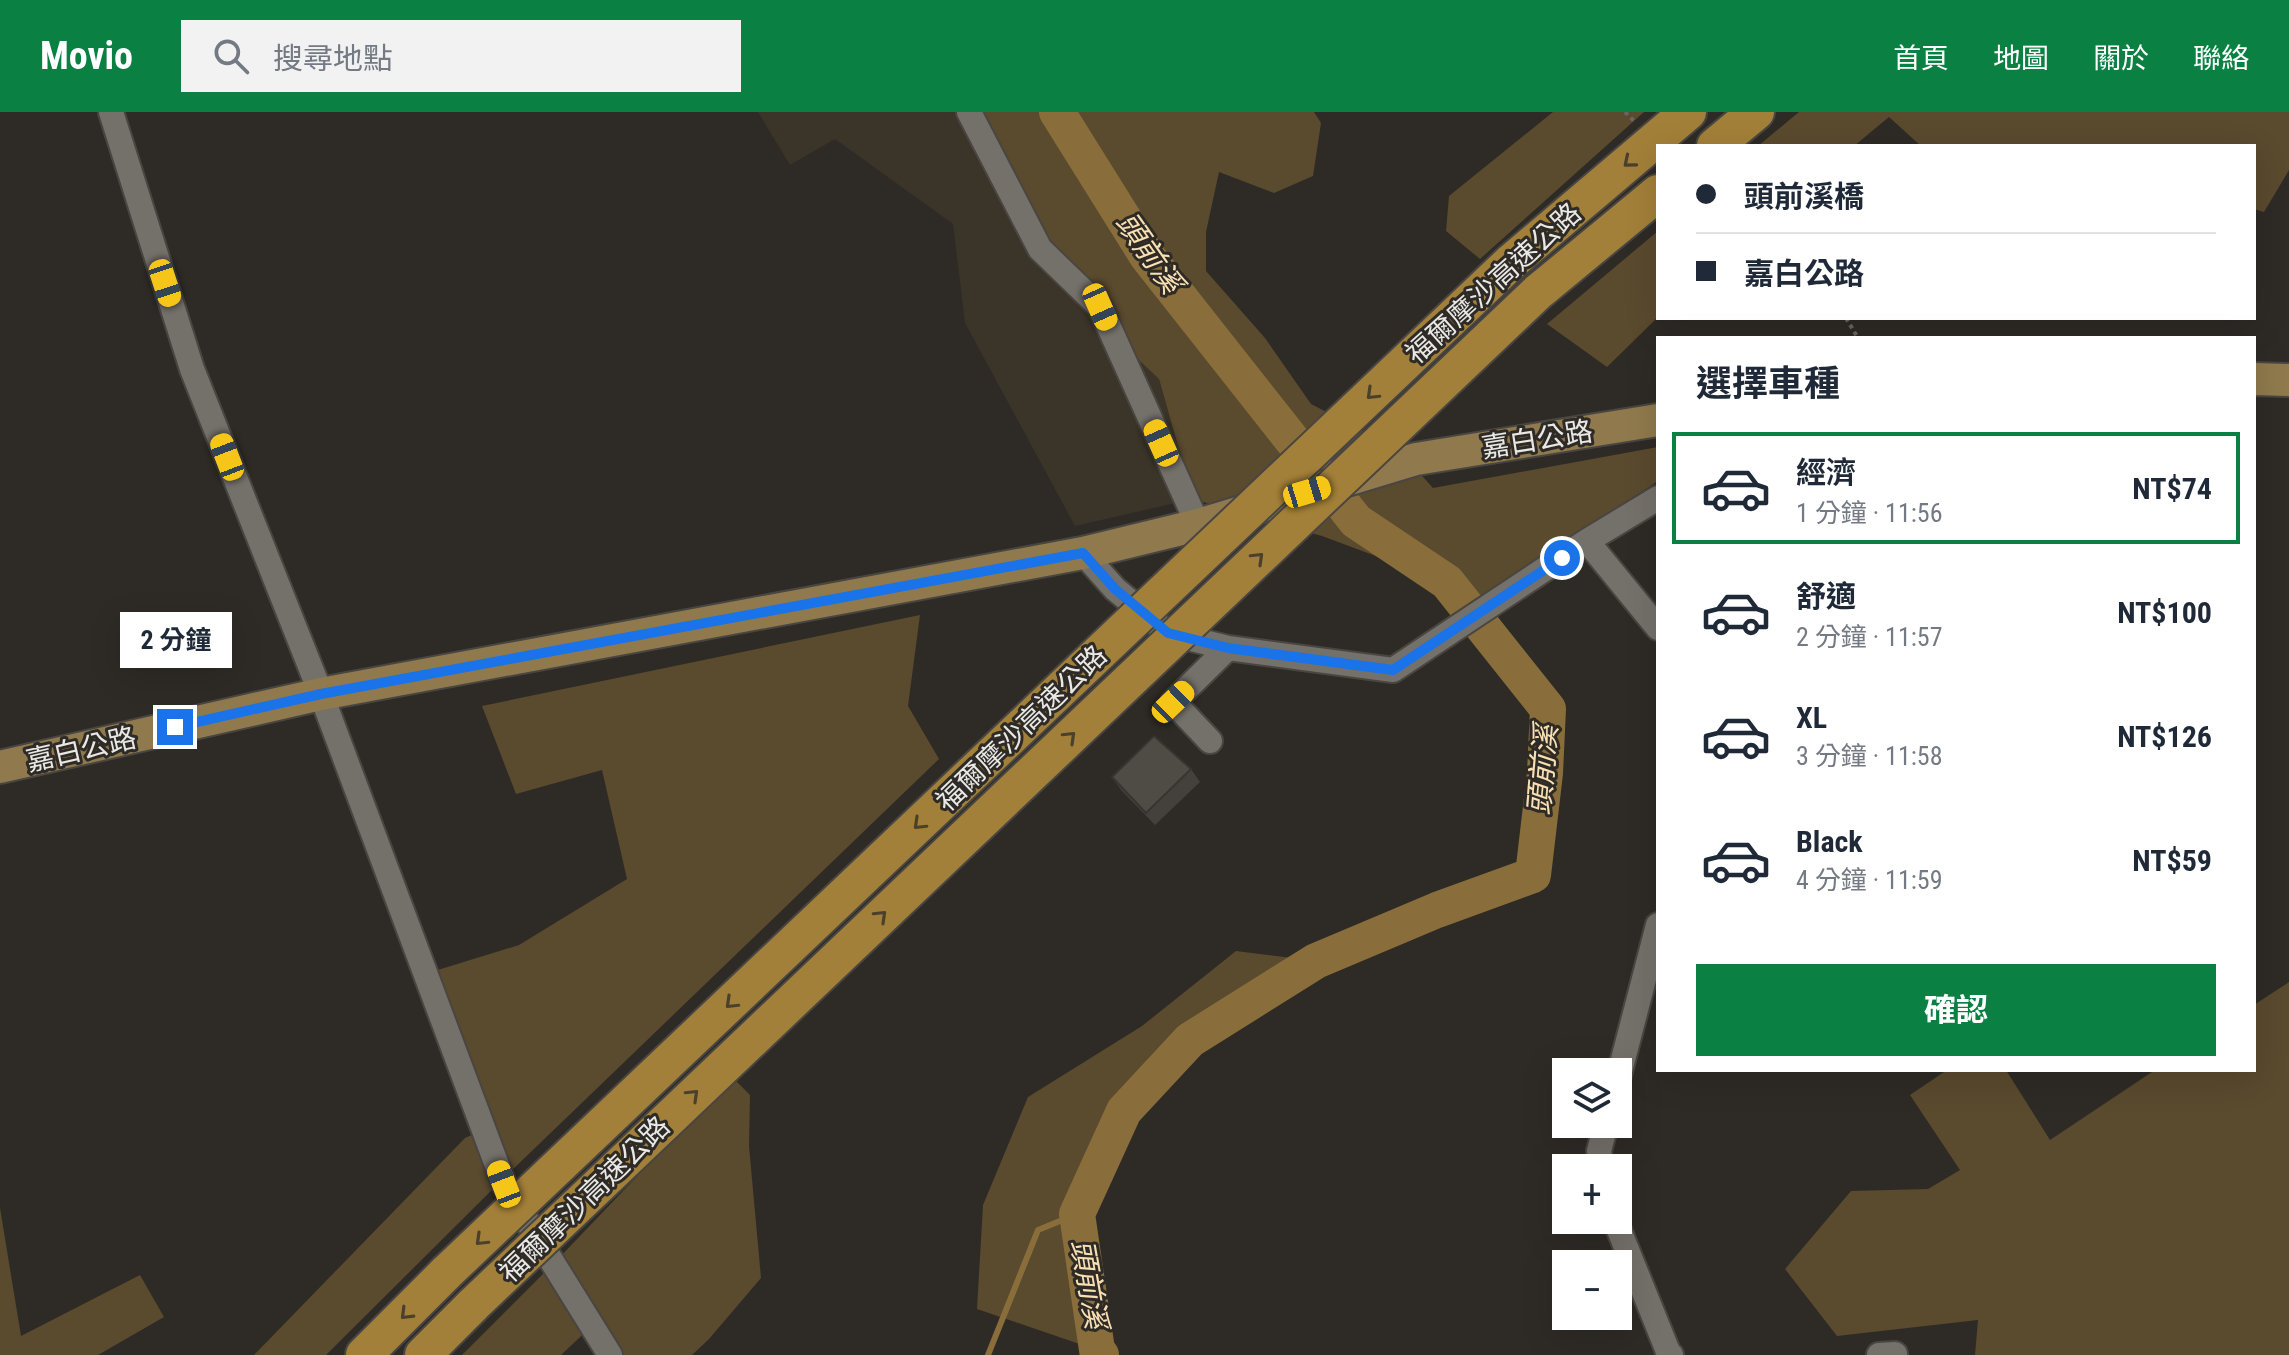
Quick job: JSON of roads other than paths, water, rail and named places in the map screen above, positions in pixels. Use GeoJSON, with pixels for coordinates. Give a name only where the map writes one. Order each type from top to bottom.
{"type":"FeatureCollection","features":[{"type":"Feature","properties":{"kind":"highway","name":"福爾摩沙高速公路"},"geometry":{"type":"LineString","coordinates":[[364,1355],[447,1272],[1510,263],[1688,112]]}},
{"type":"Feature","properties":{"kind":"highway"},"geometry":{"type":"LineString","coordinates":[[1717,144],[1756,112]]}},
{"type":"Feature","properties":{"kind":"highway","name":"福爾摩沙高速公路"},"geometry":{"type":"LineString","coordinates":[[423,1355],[1538,292],[1656,195]]}},
{"type":"Feature","properties":{"kind":"main road"},"geometry":{"type":"LineString","coordinates":[[2256,379],[2289,380]]}},
{"type":"Feature","properties":{"kind":"main road","name":"嘉白公路"},"geometry":{"type":"LineString","coordinates":[[0,767],[321,694],[1083,553],[1198,525],[1416,459],[1656,420]]}},
{"type":"Feature","properties":{"kind":"street"},"geometry":{"type":"LineString","coordinates":[[111,112],[192,369],[321,694],[504,1184],[610,1355]]}},
{"type":"Feature","properties":{"kind":"street"},"geometry":{"type":"LineString","coordinates":[[969,112],[1040,249],[1100,307],[1198,525]]}},
{"type":"Feature","properties":{"kind":"street"},"geometry":{"type":"LineString","coordinates":[[1083,553],[1115,589],[1168,633],[1228,648],[1393,670],[1587,541],[1656,499]]}},
{"type":"Feature","properties":{"kind":"street"},"geometry":{"type":"LineString","coordinates":[[1587,541],[1656,626]]}},
{"type":"Feature","properties":{"kind":"street"},"geometry":{"type":"LineString","coordinates":[[1210,741],[1173,702],[1228,648]]}},
{"type":"Feature","properties":{"kind":"street"},"geometry":{"type":"LineString","coordinates":[[1623,1058],[1656,933]]}},
{"type":"Feature","properties":{"kind":"street"},"geometry":{"type":"LineString","coordinates":[[1621,1234],[1671,1355]]}},
{"type":"Feature","properties":{"kind":"waterway","name":"頭前溪"},"geometry":{"type":"LineString","coordinates":[[1057,112],[1147,256],[1356,521],[1447,582],[1548,709],[1545,773],[1533,875],[1437,910],[1316,961],[1190,1040],[1124,1111],[1077,1214],[1097,1350],[1101,1355]]}},
{"type":"Feature","properties":{"kind":"waterway"},"geometry":{"type":"LineString","coordinates":[[988,1355],[1038,1230],[1077,1214]]}}]}
